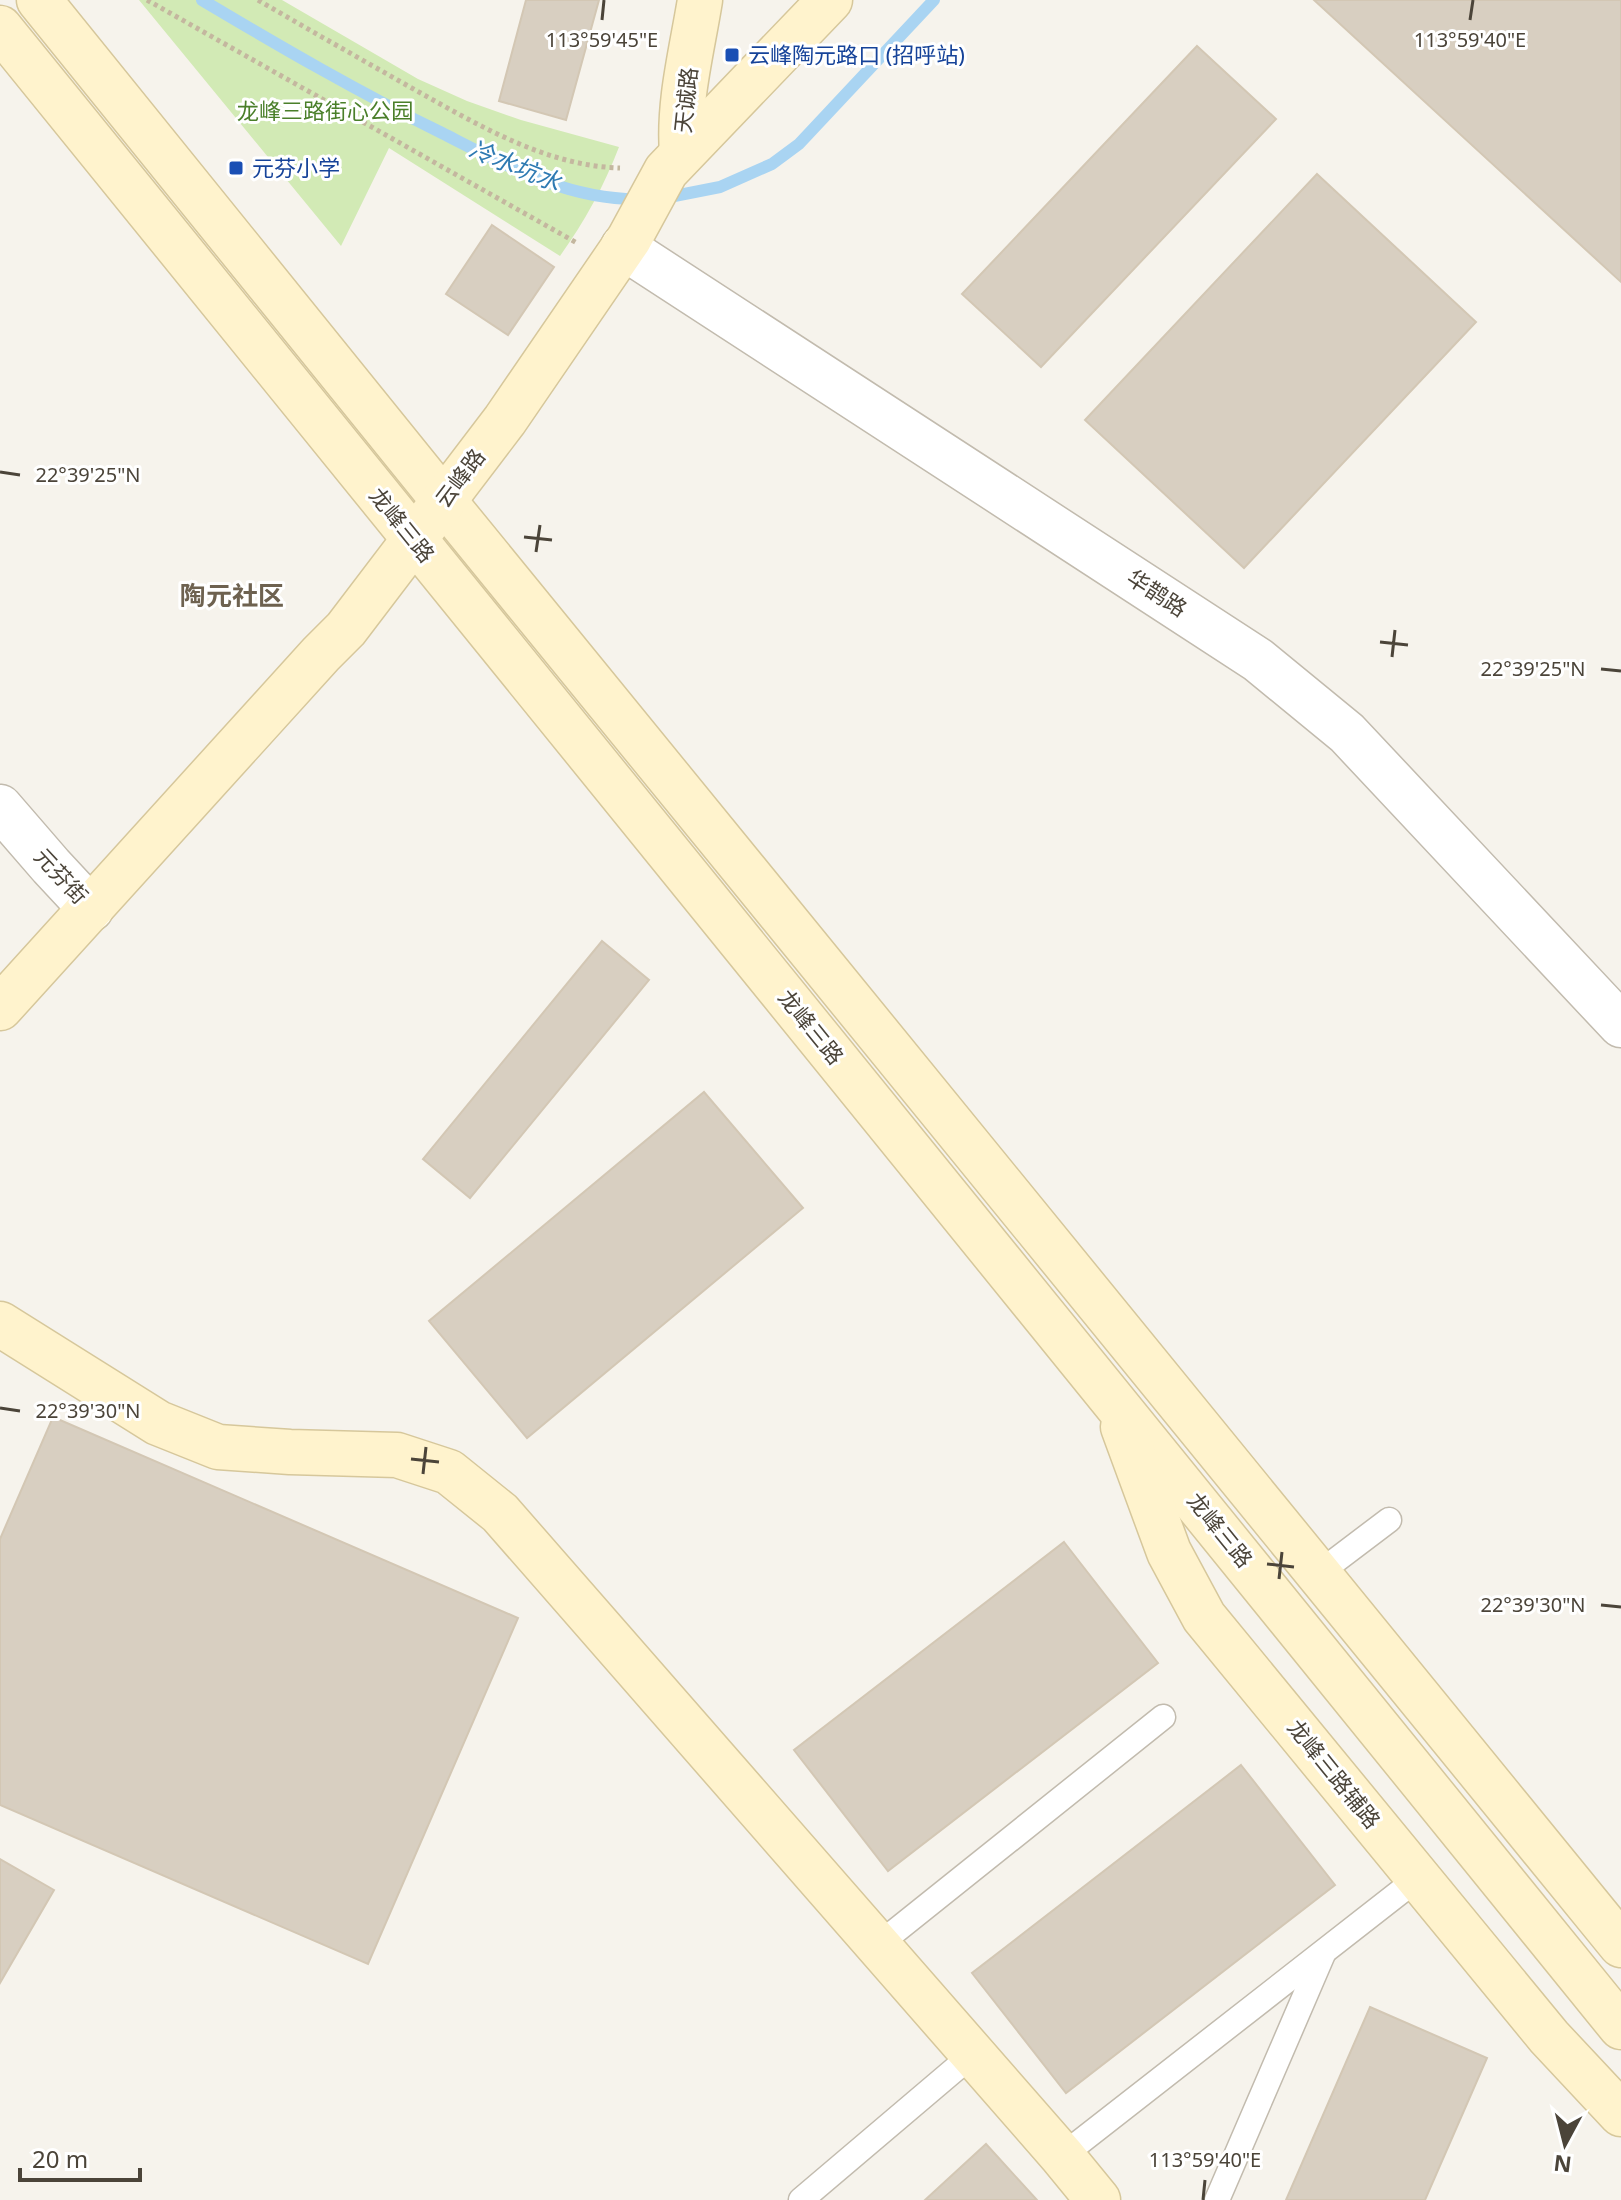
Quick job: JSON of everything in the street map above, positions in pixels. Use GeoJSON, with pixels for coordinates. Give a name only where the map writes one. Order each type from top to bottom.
{"type":"FeatureCollection","features":[{"type":"Feature","properties":{"kind":"main road"},"geometry":{"type":"LineString","coordinates":[[39,0],[1621,1945]]}},
{"type":"Feature","properties":{"kind":"main road","name":"天诚路"},"geometry":{"type":"LineString","coordinates":[[658,164],[680,130],[700,0]]}},
{"type":"Feature","properties":{"kind":"main road","name":"云峰路"},"geometry":{"type":"LineString","coordinates":[[0,1008],[346,629],[505,420],[658,164],[721,116],[830,0]]}},
{"type":"Feature","properties":{"kind":"main road","name":"龙峰三路"},"geometry":{"type":"LineString","coordinates":[[0,28],[1112,1395],[1621,2027]]}},
{"type":"Feature","properties":{"kind":"main road"},"geometry":{"type":"LineString","coordinates":[[773,981],[811,950]]}},
{"type":"Feature","properties":{"kind":"main road"},"geometry":{"type":"LineString","coordinates":[[0,1324],[158,1423],[218,1447],[397,1455],[449,1472],[500,1513],[1098,2200]]}},
{"type":"Feature","properties":{"kind":"main road","name":"龙峰三路辅路"},"geometry":{"type":"LineString","coordinates":[[1112,1395],[1169,1552],[1204,1617],[1549,2037],[1621,2114]]}},
{"type":"Feature","properties":{"kind":"street","name":"华鹊路"},"geometry":{"type":"LineString","coordinates":[[616,238],[1258,660],[1347,733],[1621,1025]]}},
{"type":"Feature","properties":{"kind":"street","name":"元芬街"},"geometry":{"type":"LineString","coordinates":[[0,807],[91,909]]}},
{"type":"Feature","properties":{"kind":"lane"},"geometry":{"type":"LineString","coordinates":[[1319,1573],[1389,1520]]}},
{"type":"Feature","properties":{"kind":"lane"},"geometry":{"type":"LineString","coordinates":[[878,1945],[1163,1717]]}},
{"type":"Feature","properties":{"kind":"lane"},"geometry":{"type":"LineString","coordinates":[[1062,2156],[1418,1878]]}},
{"type":"Feature","properties":{"kind":"lane"},"geometry":{"type":"LineString","coordinates":[[1217,2200],[1324,1951]]}},
{"type":"Feature","properties":{"kind":"lane"},"geometry":{"type":"LineString","coordinates":[[801,2200],[973,2054]]}},
{"type":"Feature","properties":{"kind":"path"},"geometry":{"type":"LineString","coordinates":[[147,0],[616,238]]}},
{"type":"Feature","properties":{"kind":"path"},"geometry":{"type":"LineString","coordinates":[[258,0],[477,124],[562,160],[595,167],[658,164]]}},
{"type":"Feature","properties":{"kind":"green space","name":"龙峰三路街心公园"},"geometry":{"type":"Polygon","coordinates":[[[139,0],[282,0],[418,79],[467,101],[521,120],[619,147],[593,203],[560,256],[389,148],[341,246],[139,0]]]}},
{"type":"Feature","properties":{"kind":"building"},"geometry":{"type":"Polygon","coordinates":[[[526,0],[599,0],[566,120],[499,101],[526,0]]]}},
{"type":"Feature","properties":{"kind":"building"},"geometry":{"type":"Polygon","coordinates":[[[1314,0],[1621,0],[1621,282],[1314,0]]]}},
{"type":"Feature","properties":{"kind":"building"},"geometry":{"type":"Polygon","coordinates":[[[1197,46],[1276,119],[1041,367],[962,294],[1197,46]]]}},
{"type":"Feature","properties":{"kind":"building"},"geometry":{"type":"Polygon","coordinates":[[[1317,174],[1476,322],[1244,568],[1085,420],[1317,174]]]}},
{"type":"Feature","properties":{"kind":"building"},"geometry":{"type":"Polygon","coordinates":[[[492,225],[554,267],[508,335],[446,294],[492,225]]]}},
{"type":"Feature","properties":{"kind":"building"},"geometry":{"type":"Polygon","coordinates":[[[602,941],[649,980],[470,1198],[423,1159],[602,941]]]}},
{"type":"Feature","properties":{"kind":"building"},"geometry":{"type":"Polygon","coordinates":[[[704,1092],[803,1208],[527,1438],[429,1321],[704,1092]]]}},
{"type":"Feature","properties":{"kind":"building"},"geometry":{"type":"Polygon","coordinates":[[[53,1417],[518,1618],[368,1964],[0,1805],[0,1539],[53,1417]]]}},
{"type":"Feature","properties":{"kind":"building"},"geometry":{"type":"Polygon","coordinates":[[[1064,1542],[1158,1663],[888,1871],[794,1750],[1064,1542]]]}},
{"type":"Feature","properties":{"kind":"building"},"geometry":{"type":"Polygon","coordinates":[[[1241,1765],[1335,1885],[1066,2093],[972,1973],[1241,1765]]]}},
{"type":"Feature","properties":{"kind":"building"},"geometry":{"type":"Polygon","coordinates":[[[0,1859],[54,1890],[0,1983],[0,1859]]]}},
{"type":"Feature","properties":{"kind":"building"},"geometry":{"type":"Polygon","coordinates":[[[1370,2007],[1487,2058],[1425,2200],[1286,2200],[1370,2007]]]}},
{"type":"Feature","properties":{"kind":"building"},"geometry":{"type":"Polygon","coordinates":[[[986,2144],[1037,2200],[925,2200],[986,2144]]]}},
{"type":"Feature","properties":{"kind":"waterway","name":"冷水坑水"},"geometry":{"type":"LineString","coordinates":[[202,0],[411,118],[538,179],[589,194],[642,199]]}},
{"type":"Feature","properties":{"kind":"waterway","name":"冷水坑水"},"geometry":{"type":"LineString","coordinates":[[664,198],[720,187],[772,164],[799,144],[934,0]]}},
{"type":"Feature","properties":{"kind":"place","name":"云峰陶元路口 (招呼站)"},"geometry":{"type":"Point","coordinates":[732,55]}},
{"type":"Feature","properties":{"kind":"place","name":"元芬小学"},"geometry":{"type":"Point","coordinates":[236,168]}},
{"type":"Feature","properties":{"kind":"district","name":"陶元社区"},"geometry":{"type":"Point","coordinates":[232,596]}}]}
